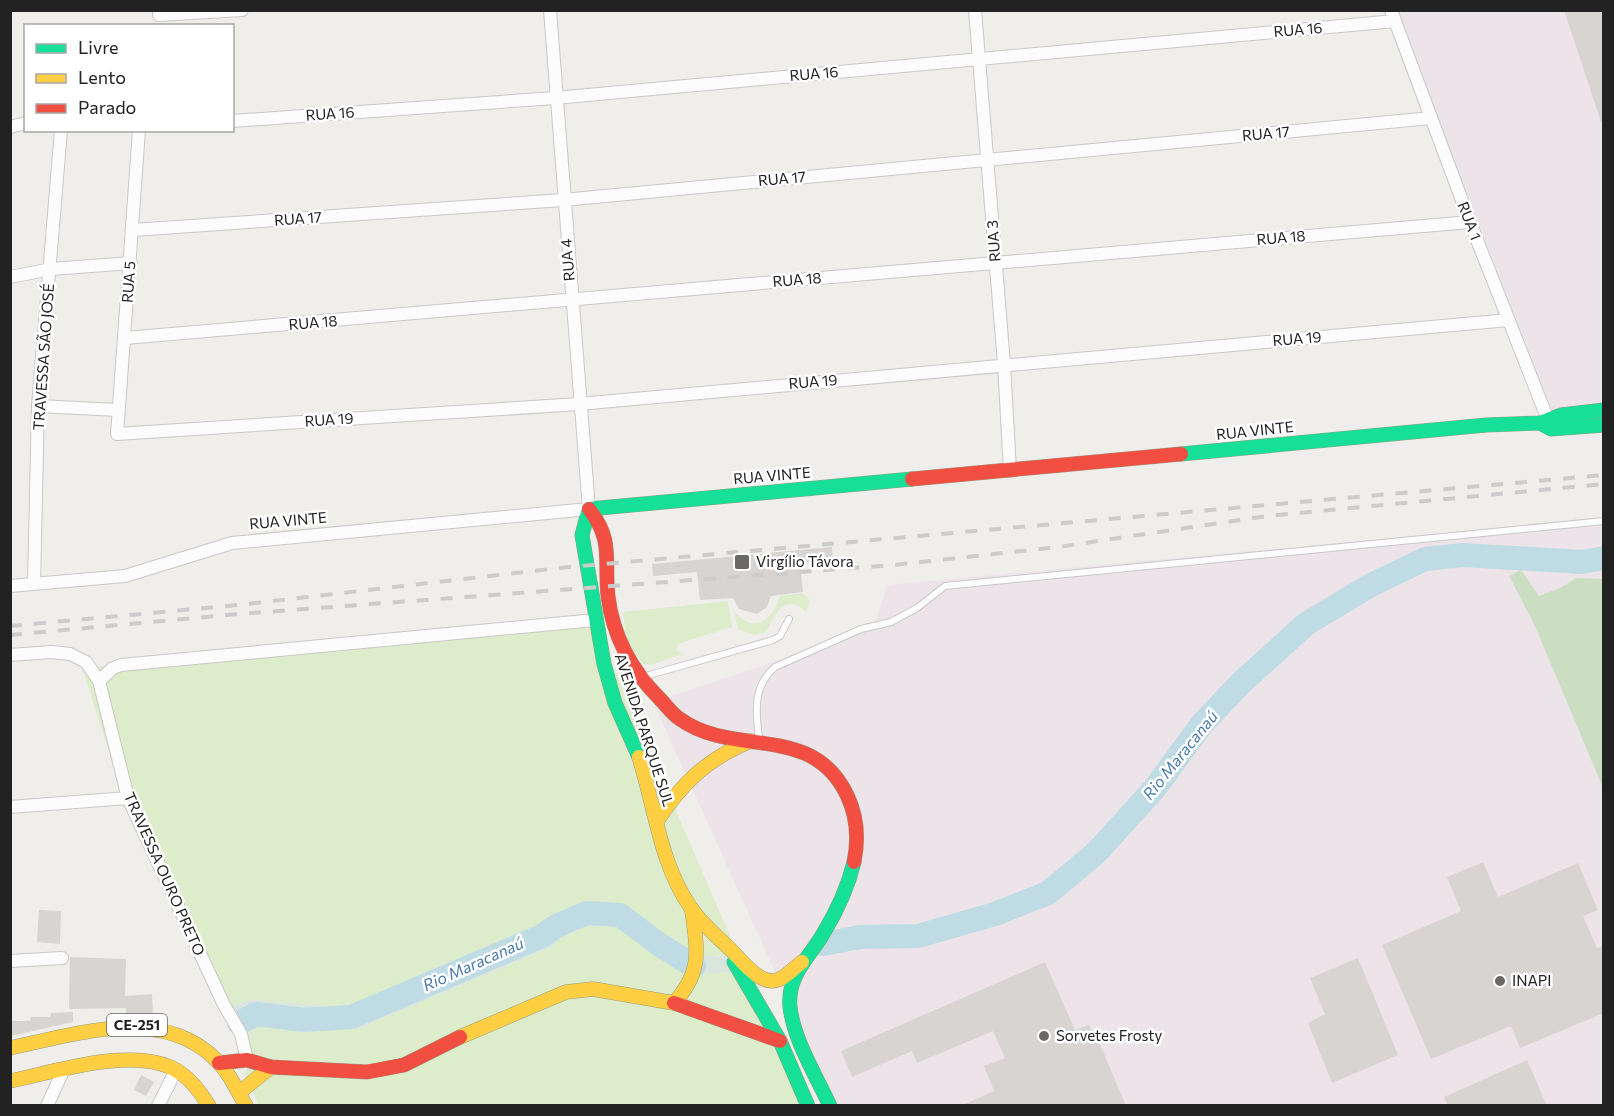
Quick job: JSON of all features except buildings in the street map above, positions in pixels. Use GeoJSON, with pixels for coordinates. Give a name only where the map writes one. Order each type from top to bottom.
{"type":"FeatureCollection","features":[{"type":"Feature","properties":{"kind":"street"},"geometry":{"type":"LineString","coordinates":[[158,17],[242,10]]}},
{"type":"Feature","properties":{"kind":"street","name":"RUA 4"},"geometry":{"type":"LineString","coordinates":[[550,10],[563,201],[589,509]]}},
{"type":"Feature","properties":{"kind":"street","name":"RUA 3"},"geometry":{"type":"LineString","coordinates":[[975,10],[1004,364],[1010,471]]}},
{"type":"Feature","properties":{"kind":"street","name":"RUA 16"},"geometry":{"type":"LineString","coordinates":[[234,121],[555,98],[978,59],[1393,16]]}},
{"type":"Feature","properties":{"kind":"street","name":"RUA 1"},"geometry":{"type":"LineString","coordinates":[[1393,16],[1547,423]]}},
{"type":"Feature","properties":{"kind":"street","name":"RUA 17"},"geometry":{"type":"LineString","coordinates":[[133,230],[563,201],[1431,118]]}},
{"type":"Feature","properties":{"kind":"street","name":"TRAVESSA SÃO JOSÉ"},"geometry":{"type":"LineString","coordinates":[[34,584],[38,406],[61,132]]}},
{"type":"Feature","properties":{"kind":"street","name":"RUA 5"},"geometry":{"type":"LineString","coordinates":[[117,434],[139,132]]}},
{"type":"Feature","properties":{"kind":"street","name":"RUA 18"},"geometry":{"type":"LineString","coordinates":[[124,339],[572,302],[995,262],[1470,222]]}},
{"type":"Feature","properties":{"kind":"street"},"geometry":{"type":"LineString","coordinates":[[10,277],[51,269],[131,263]]}},
{"type":"Feature","properties":{"kind":"street","name":"RUA 19"},"geometry":{"type":"LineString","coordinates":[[117,434],[579,404],[1509,320]]}},
{"type":"Feature","properties":{"kind":"street"},"geometry":{"type":"LineString","coordinates":[[38,406],[118,410]]}},
{"type":"Feature","properties":{"kind":"street"},"geometry":{"type":"LineString","coordinates":[[1547,423],[1604,410]]}},
{"type":"Feature","properties":{"kind":"street"},"geometry":{"type":"LineString","coordinates":[[1547,423],[1604,425]]}},
{"type":"Feature","properties":{"kind":"street","name":"RUA VINTE"},"geometry":{"type":"LineString","coordinates":[[10,586],[147,571],[181,557],[232,543],[1486,425],[1547,423]]}},
{"type":"Feature","properties":{"kind":"street","name":"AVENIDA PARQUE SUL"},"geometry":{"type":"LineString","coordinates":[[589,509],[604,531],[608,598],[622,653],[638,678],[681,720],[716,734],[757,740],[803,751],[824,764],[841,784],[852,807],[856,828],[856,854],[852,875],[821,938],[802,962],[779,980],[767,980],[752,971],[724,945],[692,910],[669,865],[661,844],[657,821],[637,751],[615,703],[595,620],[582,535],[589,509]]}},
{"type":"Feature","properties":{"kind":"street"},"geometry":{"type":"LineString","coordinates":[[10,655],[51,652],[70,654],[86,663],[99,681],[121,665],[595,620]]}},
{"type":"Feature","properties":{"kind":"street","name":"TRAVESSA OURO PRETO"},"geometry":{"type":"LineString","coordinates":[[99,681],[128,798],[224,1005],[241,1034],[247,1060]]}},
{"type":"Feature","properties":{"kind":"street"},"geometry":{"type":"LineString","coordinates":[[657,821],[679,786],[700,767],[722,751],[757,740]]}},
{"type":"Feature","properties":{"kind":"street"},"geometry":{"type":"LineString","coordinates":[[10,807],[128,798]]}},
{"type":"Feature","properties":{"kind":"street"},"geometry":{"type":"LineString","coordinates":[[674,1003],[690,988],[697,968],[692,910]]}},
{"type":"Feature","properties":{"kind":"street","name":"AVENIDA PARQUE SUL"},"geometry":{"type":"LineString","coordinates":[[724,945],[780,1041],[808,1106]]}},
{"type":"Feature","properties":{"kind":"street"},"geometry":{"type":"LineString","coordinates":[[10,961],[62,958]]}},
{"type":"Feature","properties":{"kind":"street","name":"AVENIDA PARQUE SUL"},"geometry":{"type":"LineString","coordinates":[[802,962],[789,1002],[796,1027],[830,1106]]}},
{"type":"Feature","properties":{"kind":"street"},"geometry":{"type":"LineString","coordinates":[[219,1063],[247,1060],[271,1067],[367,1072],[404,1065],[485,1025],[566,992],[603,990],[674,1003],[780,1041]]}},
{"type":"Feature","properties":{"kind":"street","name":"CE-251"},"geometry":{"type":"LineString","coordinates":[[10,1048],[141,1025],[159,1027],[188,1037],[219,1063],[240,1092],[246,1106]]}},
{"type":"Feature","properties":{"kind":"street"},"geometry":{"type":"LineString","coordinates":[[10,1081],[135,1059],[156,1061],[176,1070],[198,1089],[209,1106]]}},
{"type":"Feature","properties":{"kind":"street"},"geometry":{"type":"LineString","coordinates":[[240,1092],[271,1067]]}},
{"type":"Feature","properties":{"kind":"street"},"geometry":{"type":"LineString","coordinates":[[158,1106],[176,1070]]}},
{"type":"Feature","properties":{"kind":"street"},"geometry":{"type":"LineString","coordinates":[[47,1106],[63,1071]]}},
{"type":"Feature","properties":{"kind":"lane"},"geometry":{"type":"LineString","coordinates":[[757,740],[756,703],[759,688],[767,675],[775,668],[861,629],[891,622],[917,608],[945,586],[1604,521]]}},
{"type":"Feature","properties":{"kind":"lane"},"geometry":{"type":"LineString","coordinates":[[638,678],[773,640],[780,636],[789,619]]}},
{"type":"Feature","properties":{"kind":"shaded area"},"geometry":{"type":"Polygon","coordinates":[[[1396,11],[1603,11],[1603,416],[1555,420],[1396,11]]]}},
{"type":"Feature","properties":{"kind":"shaded area"},"geometry":{"type":"Polygon","coordinates":[[[1603,518],[1603,1105],[835,1105],[653,702],[873,629],[887,585],[1603,518]]]}},
{"type":"Feature","properties":{"kind":"shaded area"},"geometry":{"type":"Polygon","coordinates":[[[603,902],[629,911],[690,953],[717,957],[737,952],[746,972],[686,974],[615,926],[587,926],[564,936],[551,947],[358,1029],[305,1031],[263,1024],[238,1041],[221,1011],[250,1000],[345,1007],[551,919],[578,904],[603,902]]]}},
{"type":"Feature","properties":{"kind":"green space"},"geometry":{"type":"Polygon","coordinates":[[[1521,570],[1539,596],[1560,588],[1576,578],[1603,579],[1603,788],[1535,626],[1509,576],[1521,570]]]}},
{"type":"Feature","properties":{"kind":"green space"},"geometry":{"type":"Polygon","coordinates":[[[802,593],[809,599],[807,612],[798,606],[785,605],[764,633],[754,635],[738,629],[734,610],[741,618],[755,624],[767,618],[777,605],[780,596],[802,593]]]}},
{"type":"Feature","properties":{"kind":"green space"},"geometry":{"type":"Polygon","coordinates":[[[728,601],[732,627],[677,644],[676,650],[682,654],[651,665],[643,664],[626,641],[623,612],[728,601]]]}},
{"type":"Feature","properties":{"kind":"green space"},"geometry":{"type":"Polygon","coordinates":[[[600,621],[613,665],[737,952],[708,956],[691,954],[625,909],[600,903],[586,904],[345,1007],[250,1000],[221,1011],[125,801],[82,668],[600,621]]]}},
{"type":"Feature","properties":{"kind":"green space"},"geometry":{"type":"Polygon","coordinates":[[[587,926],[615,926],[686,974],[746,972],[803,1105],[259,1105],[244,1074],[252,1061],[238,1041],[263,1024],[305,1031],[358,1029],[551,947],[564,936],[587,926]]]}},
{"type":"Feature","properties":{"kind":"waterway","name":"Rio Maracanaú"},"geometry":{"type":"LineString","coordinates":[[823,944],[860,937],[918,936],[995,914],[1048,893],[1096,853],[1155,788],[1202,724],[1241,683],[1306,624],[1371,585],[1425,559],[1463,555],[1582,562],[1604,558]]}},
{"type":"Feature","properties":{"kind":"waterway","name":"Rio Maracanaú"},"geometry":{"type":"LineString","coordinates":[[239,1023],[256,1014],[304,1020],[351,1017],[542,936],[556,926],[587,913],[620,915],[660,945],[694,966]]}},
{"type":"Feature","properties":{"kind":"railway"},"geometry":{"type":"LineString","coordinates":[[10,626],[238,605],[559,568],[1604,475]]}},
{"type":"Feature","properties":{"kind":"railway"},"geometry":{"type":"LineString","coordinates":[[10,635],[238,614],[894,565],[1058,547],[1267,516],[1604,484]]}},
{"type":"Feature","properties":{"kind":"traffic: fast"},"geometry":{"type":"LineString","coordinates":[[1181,454],[1486,425],[1540,423],[1561,415],[1604,410]]}},
{"type":"Feature","properties":{"kind":"traffic: fast"},"geometry":{"type":"LineString","coordinates":[[1540,423],[1551,429],[1604,425]]}},
{"type":"Feature","properties":{"kind":"traffic: fast"},"geometry":{"type":"LineString","coordinates":[[589,509],[912,479]]}},
{"type":"Feature","properties":{"kind":"traffic: fast"},"geometry":{"type":"LineString","coordinates":[[589,509],[582,535],[604,664],[615,703],[639,757]]}},
{"type":"Feature","properties":{"kind":"traffic: fast"},"geometry":{"type":"LineString","coordinates":[[830,1106],[796,1032],[792,1020],[790,996],[795,976],[837,908],[849,881],[854,862]]}},
{"type":"Feature","properties":{"kind":"traffic: fast"},"geometry":{"type":"LineString","coordinates":[[734,962],[780,1041],[808,1106]]}},
{"type":"Feature","properties":{"kind":"traffic: slow"},"geometry":{"type":"LineString","coordinates":[[657,821],[666,807],[697,773],[722,755],[751,741]]}},
{"type":"Feature","properties":{"kind":"traffic: slow"},"geometry":{"type":"LineString","coordinates":[[639,757],[665,854],[672,873],[695,914],[747,967],[766,980],[780,979],[802,962]]}},
{"type":"Feature","properties":{"kind":"traffic: slow"},"geometry":{"type":"LineString","coordinates":[[460,1037],[566,992],[593,989],[674,1003],[690,981],[696,960],[692,910]]}},
{"type":"Feature","properties":{"kind":"traffic: slow"},"geometry":{"type":"LineString","coordinates":[[10,1048],[95,1030],[153,1029],[179,1036],[204,1049],[225,1070],[246,1106]]}},
{"type":"Feature","properties":{"kind":"traffic: slow"},"geometry":{"type":"LineString","coordinates":[[10,1081],[91,1063],[133,1060],[153,1062],[170,1067],[182,1074],[209,1106]]}},
{"type":"Feature","properties":{"kind":"traffic: slow"},"geometry":{"type":"LineString","coordinates":[[240,1092],[271,1067]]}},
{"type":"Feature","properties":{"kind":"traffic: jam"},"geometry":{"type":"LineString","coordinates":[[912,479],[1181,454]]}},
{"type":"Feature","properties":{"kind":"traffic: jam"},"geometry":{"type":"LineString","coordinates":[[589,509],[597,520],[605,541],[608,596],[614,625],[625,652],[640,676],[674,715],[701,730],[724,737],[793,749],[814,758],[832,772],[847,795],[855,819],[857,836],[854,862]]}},
{"type":"Feature","properties":{"kind":"traffic: jam"},"geometry":{"type":"LineString","coordinates":[[674,1003],[780,1041]]}},
{"type":"Feature","properties":{"kind":"traffic: jam"},"geometry":{"type":"LineString","coordinates":[[219,1063],[247,1060],[271,1067],[367,1072],[404,1065],[460,1037]]}},
{"type":"Feature","properties":{"kind":"place","name":"Virgílio Távora"},"geometry":{"type":"Point","coordinates":[742,562]}},
{"type":"Feature","properties":{"kind":"place","name":"INAPI"},"geometry":{"type":"Point","coordinates":[1500,981]}},
{"type":"Feature","properties":{"kind":"place","name":"Sorvetes Frosty"},"geometry":{"type":"Point","coordinates":[1044,1036]}}]}
